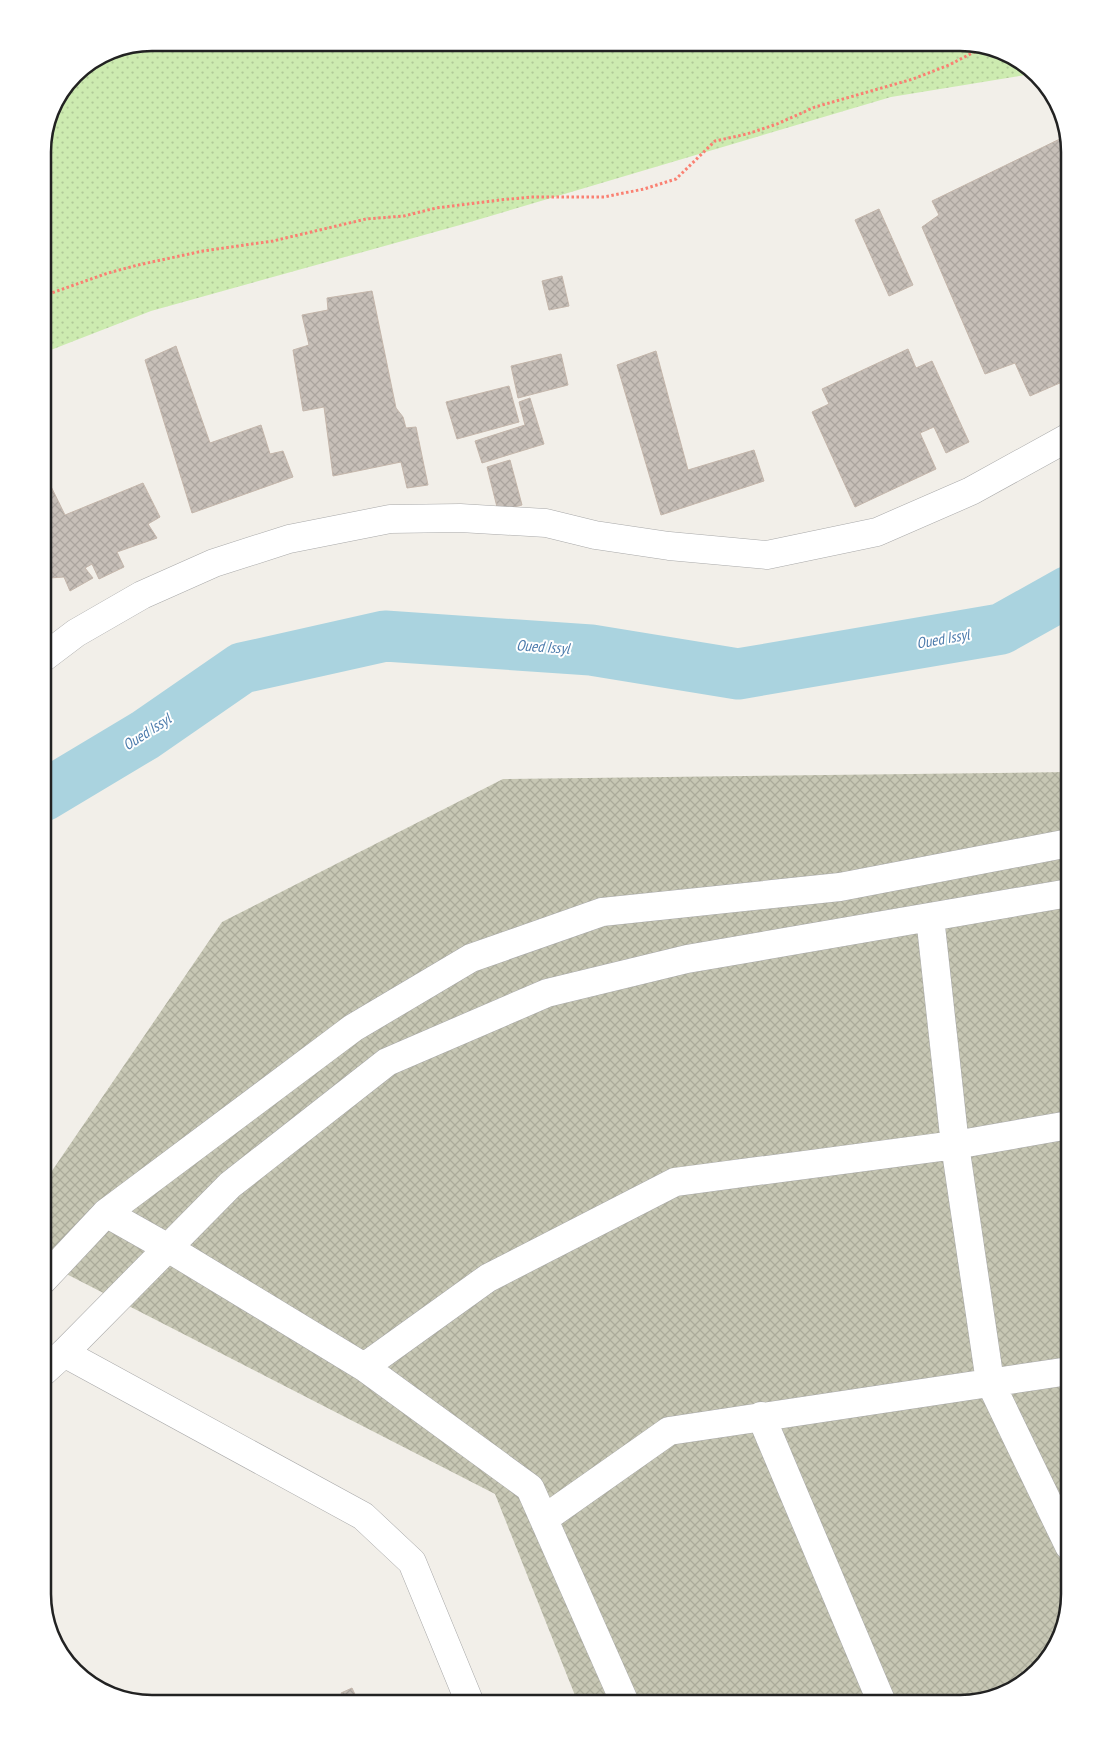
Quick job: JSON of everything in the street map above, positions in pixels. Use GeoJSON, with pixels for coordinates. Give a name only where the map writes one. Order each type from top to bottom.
{"type":"FeatureCollection","features":[{"type":"Feature","properties":{"kind":"street"},"geometry":{"type":"LineString","coordinates":[[51,652],[76,633],[142,595],[214,563],[289,539],[390,519],[460,518],[546,523],[595,535],[641,542],[767,555],[877,532],[971,491],[1061,442]]}},
{"type":"Feature","properties":{"kind":"street"},"geometry":{"type":"LineString","coordinates":[[51,1271],[106,1213],[354,1028],[471,958],[602,912],[840,887],[1061,845]]}},
{"type":"Feature","properties":{"kind":"street"},"geometry":{"type":"LineString","coordinates":[[51,1364],[230,1185],[387,1062],[547,993],[687,959],[1061,895]]}},
{"type":"Feature","properties":{"kind":"street"},"geometry":{"type":"LineString","coordinates":[[930,917],[955,1145],[990,1382],[1061,1528]]}},
{"type":"Feature","properties":{"kind":"street"},"geometry":{"type":"LineString","coordinates":[[364,1367],[488,1278],[675,1182],[955,1145],[1061,1127]]}},
{"type":"Feature","properties":{"kind":"street"},"geometry":{"type":"LineString","coordinates":[[106,1213],[168,1248],[364,1367],[530,1488],[621,1695]]}},
{"type":"Feature","properties":{"kind":"street"},"geometry":{"type":"LineString","coordinates":[[64,1353],[363,1516],[412,1562],[467,1695]]}},
{"type":"Feature","properties":{"kind":"street"},"geometry":{"type":"LineString","coordinates":[[544,1519],[669,1431],[1061,1372]]}},
{"type":"Feature","properties":{"kind":"street"},"geometry":{"type":"LineString","coordinates":[[762,1416],[878,1695]]}},
{"type":"Feature","properties":{"kind":"path"},"geometry":{"type":"LineString","coordinates":[[51,293],[108,273],[138,265],[203,251],[273,241],[366,219],[404,216],[436,208],[500,200],[531,197],[604,197],[644,189],[676,179],[715,141],[747,134],[815,108],[913,79],[949,65],[974,52]]}},
{"type":"Feature","properties":{"kind":"shaded area"},"geometry":{"type":"Polygon","coordinates":[[[1061,772],[1061,1594],[1057,1620],[1044,1650],[1016,1678],[986,1691],[960,1695],[575,1695],[495,1494],[51,1266],[51,1172],[222,922],[503,779],[1061,772]]]}},
{"type":"Feature","properties":{"kind":"green space"},"geometry":{"type":"Polygon","coordinates":[[[152,51],[966,51],[992,57],[1016,68],[1025,75],[891,97],[460,225],[151,311],[51,350],[51,146],[53,133],[59,114],[68,96],[81,81],[96,68],[114,59],[133,53],[152,51]]]}},
{"type":"Feature","properties":{"kind":"building"},"geometry":{"type":"Polygon","coordinates":[[[1060,139],[1061,382],[1030,396],[1015,363],[985,374],[922,227],[939,215],[932,201],[1060,139]]]}},
{"type":"Feature","properties":{"kind":"building"},"geometry":{"type":"Polygon","coordinates":[[[879,209],[913,285],[889,296],[855,220],[879,209]]]}},
{"type":"Feature","properties":{"kind":"building"},"geometry":{"type":"Polygon","coordinates":[[[562,276],[569,306],[549,310],[542,281],[562,276]]]}},
{"type":"Feature","properties":{"kind":"building"},"geometry":{"type":"Polygon","coordinates":[[[372,291],[396,408],[403,417],[406,428],[416,427],[428,485],[407,488],[401,462],[333,476],[324,407],[303,411],[293,350],[309,345],[302,315],[328,310],[327,298],[372,291]]]}},
{"type":"Feature","properties":{"kind":"building"},"geometry":{"type":"Polygon","coordinates":[[[176,346],[210,443],[261,425],[270,454],[283,451],[293,477],[192,513],[145,360],[176,346]]]}},
{"type":"Feature","properties":{"kind":"building"},"geometry":{"type":"Polygon","coordinates":[[[908,349],[916,368],[932,361],[969,442],[946,453],[934,427],[920,433],[936,469],[855,507],[812,412],[829,404],[822,389],[908,349]]]}},
{"type":"Feature","properties":{"kind":"building"},"geometry":{"type":"Polygon","coordinates":[[[656,351],[688,470],[754,450],[764,481],[661,515],[617,365],[656,351]]]}},
{"type":"Feature","properties":{"kind":"building"},"geometry":{"type":"Polygon","coordinates":[[[561,354],[568,385],[518,398],[511,366],[561,354]]]}},
{"type":"Feature","properties":{"kind":"building"},"geometry":{"type":"Polygon","coordinates":[[[509,386],[519,422],[457,439],[446,402],[509,386]]]}},
{"type":"Feature","properties":{"kind":"building"},"geometry":{"type":"Polygon","coordinates":[[[530,398],[544,444],[482,463],[475,441],[525,425],[519,402],[530,398]]]}},
{"type":"Feature","properties":{"kind":"building"},"geometry":{"type":"Polygon","coordinates":[[[510,460],[522,505],[498,511],[487,467],[510,460]]]}},
{"type":"Feature","properties":{"kind":"building"},"geometry":{"type":"Polygon","coordinates":[[[143,483],[160,517],[148,524],[157,538],[117,552],[124,567],[99,579],[92,564],[85,568],[93,578],[70,591],[64,577],[51,578],[51,486],[65,515],[143,483]]]}},
{"type":"Feature","properties":{"kind":"building"},"geometry":{"type":"Polygon","coordinates":[[[352,1688],[355,1695],[342,1695],[341,1693],[352,1688]]]}},
{"type":"Feature","properties":{"kind":"waterway","name":"Oued Issyl"},"geometry":{"type":"LineString","coordinates":[[51,791],[145,735],[242,668],[385,636],[591,650],[738,674],[1001,629],[1061,595]]}}]}
